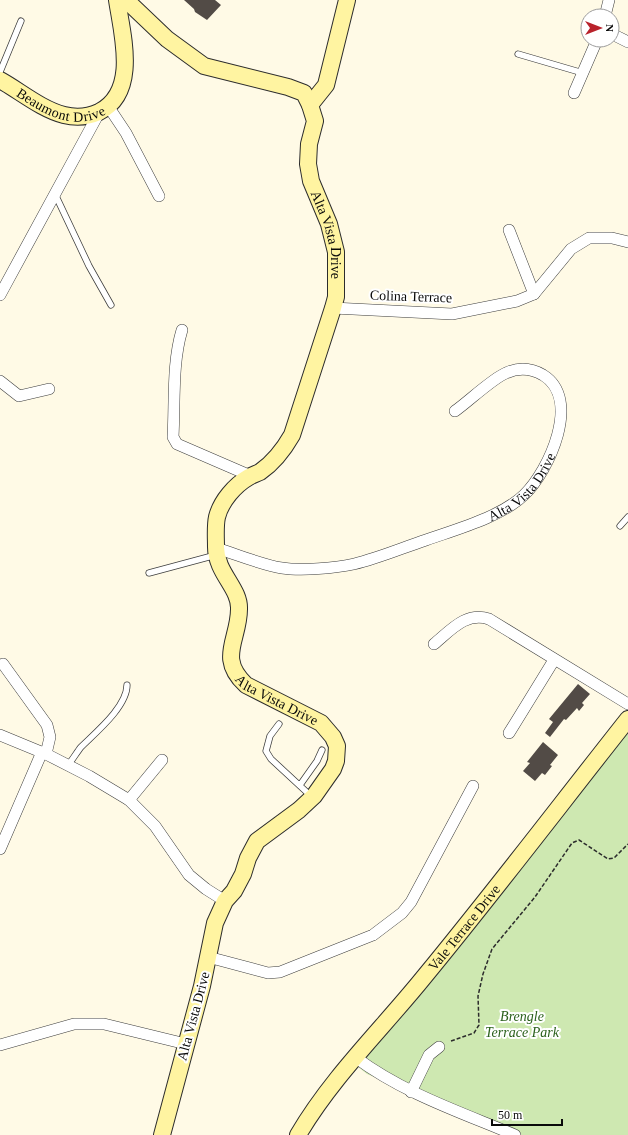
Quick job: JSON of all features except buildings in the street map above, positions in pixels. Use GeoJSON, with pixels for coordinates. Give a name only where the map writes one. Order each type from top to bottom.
{"type":"FeatureCollection","features":[{"type":"Feature","properties":{"kind":"street","name":"Beaumont Drive"},"geometry":{"type":"LineString","coordinates":[[0,80],[47,108],[63,115],[82,117],[104,109],[119,92],[124,72],[123,43],[117,0]]}},
{"type":"Feature","properties":{"kind":"street","name":"Alta Vista Drive"},"geometry":{"type":"LineString","coordinates":[[126,0],[167,39],[204,66],[288,87],[304,93],[315,121],[309,144],[308,164],[311,181],[329,224],[336,252],[336,297],[292,435],[284,448],[260,472],[251,476],[235,488],[226,498],[217,516],[216,551],[225,578],[235,591],[240,606],[239,622],[230,650],[232,666],[240,679],[246,685],[321,723],[333,737],[337,746],[336,761],[327,778],[313,797],[299,810],[257,841],[234,891],[225,901],[215,923],[202,986],[162,1135]]}},
{"type":"Feature","properties":{"kind":"street"},"geometry":{"type":"LineString","coordinates":[[310,105],[326,85],[347,0]]}},
{"type":"Feature","properties":{"kind":"street"},"geometry":{"type":"LineString","coordinates":[[574,93],[594,48]]}},
{"type":"Feature","properties":{"kind":"street"},"geometry":{"type":"LineString","coordinates":[[0,295],[55,194],[104,109],[126,133],[158,196]]}},
{"type":"Feature","properties":{"kind":"street"},"geometry":{"type":"LineString","coordinates":[[508,230],[534,294]]}},
{"type":"Feature","properties":{"kind":"street","name":"Colina Terrace"},"geometry":{"type":"LineString","coordinates":[[333,308],[452,314],[517,301],[534,294],[571,250],[589,238],[612,238],[628,242]]}},
{"type":"Feature","properties":{"kind":"street"},"geometry":{"type":"LineString","coordinates":[[182,330],[178,343],[173,437],[177,444],[251,476]]}},
{"type":"Feature","properties":{"kind":"street","name":"Alta Vista Drive"},"geometry":{"type":"LineString","coordinates":[[216,551],[282,568],[328,568],[353,564],[374,558],[491,517],[524,495],[550,459],[561,413],[560,395],[549,378],[535,370],[520,369],[505,373],[455,411]]}},
{"type":"Feature","properties":{"kind":"street"},"geometry":{"type":"LineString","coordinates":[[0,381],[19,396],[49,389]]}},
{"type":"Feature","properties":{"kind":"street"},"geometry":{"type":"LineString","coordinates":[[434,644],[464,620],[472,616],[481,616],[489,619],[628,704]]}},
{"type":"Feature","properties":{"kind":"street"},"geometry":{"type":"LineString","coordinates":[[509,733],[554,660]]}},
{"type":"Feature","properties":{"kind":"street"},"geometry":{"type":"LineString","coordinates":[[0,849],[44,753],[50,736],[47,725],[3,664]]}},
{"type":"Feature","properties":{"kind":"street","name":"Vale Terrace Drive"},"geometry":{"type":"LineString","coordinates":[[299,1135],[355,1057],[425,976],[628,719]]}},
{"type":"Feature","properties":{"kind":"street"},"geometry":{"type":"LineString","coordinates":[[0,735],[44,753],[68,765],[129,800],[155,826],[189,875],[206,889],[225,901]]}},
{"type":"Feature","properties":{"kind":"street"},"geometry":{"type":"LineString","coordinates":[[129,800],[162,760]]}},
{"type":"Feature","properties":{"kind":"street"},"geometry":{"type":"LineString","coordinates":[[208,957],[274,973],[373,935],[402,913],[411,902],[473,786]]}},
{"type":"Feature","properties":{"kind":"street"},"geometry":{"type":"LineString","coordinates":[[0,1045],[74,1024],[104,1024],[186,1044]]}},
{"type":"Feature","properties":{"kind":"street"},"geometry":{"type":"LineString","coordinates":[[411,1092],[429,1055],[439,1047]]}},
{"type":"Feature","properties":{"kind":"street"},"geometry":{"type":"LineString","coordinates":[[355,1057],[369,1068],[411,1092],[515,1135]]}},
{"type":"Feature","properties":{"kind":"lane"},"geometry":{"type":"LineString","coordinates":[[0,72],[21,20]]}},
{"type":"Feature","properties":{"kind":"lane"},"geometry":{"type":"LineString","coordinates":[[518,54],[583,73]]}},
{"type":"Feature","properties":{"kind":"lane"},"geometry":{"type":"LineString","coordinates":[[55,194],[89,266],[111,304]]}},
{"type":"Feature","properties":{"kind":"lane"},"geometry":{"type":"LineString","coordinates":[[620,526],[628,517]]}},
{"type":"Feature","properties":{"kind":"lane"},"geometry":{"type":"LineString","coordinates":[[149,573],[216,551]]}},
{"type":"Feature","properties":{"kind":"lane"},"geometry":{"type":"LineString","coordinates":[[68,765],[81,748],[97,734],[118,706],[127,692],[127,686]]}},
{"type":"Feature","properties":{"kind":"lane"},"geometry":{"type":"LineString","coordinates":[[279,724],[270,736],[266,750],[271,759],[313,797]]}},
{"type":"Feature","properties":{"kind":"lane"},"geometry":{"type":"LineString","coordinates":[[300,785],[317,761],[322,750]]}},
{"type":"Feature","properties":{"kind":"path"},"geometry":{"type":"LineString","coordinates":[[451,1041],[474,1033],[479,1025],[478,996],[483,974],[492,949],[535,897],[572,843],[579,840],[608,859],[614,858],[628,844]]}},
{"type":"Feature","properties":{"kind":"green space","name":"Brengle Terrace Park"},"geometry":{"type":"Polygon","coordinates":[[[628,721],[628,1135],[512,1135],[367,1074],[353,1063],[628,721]]]}}]}
